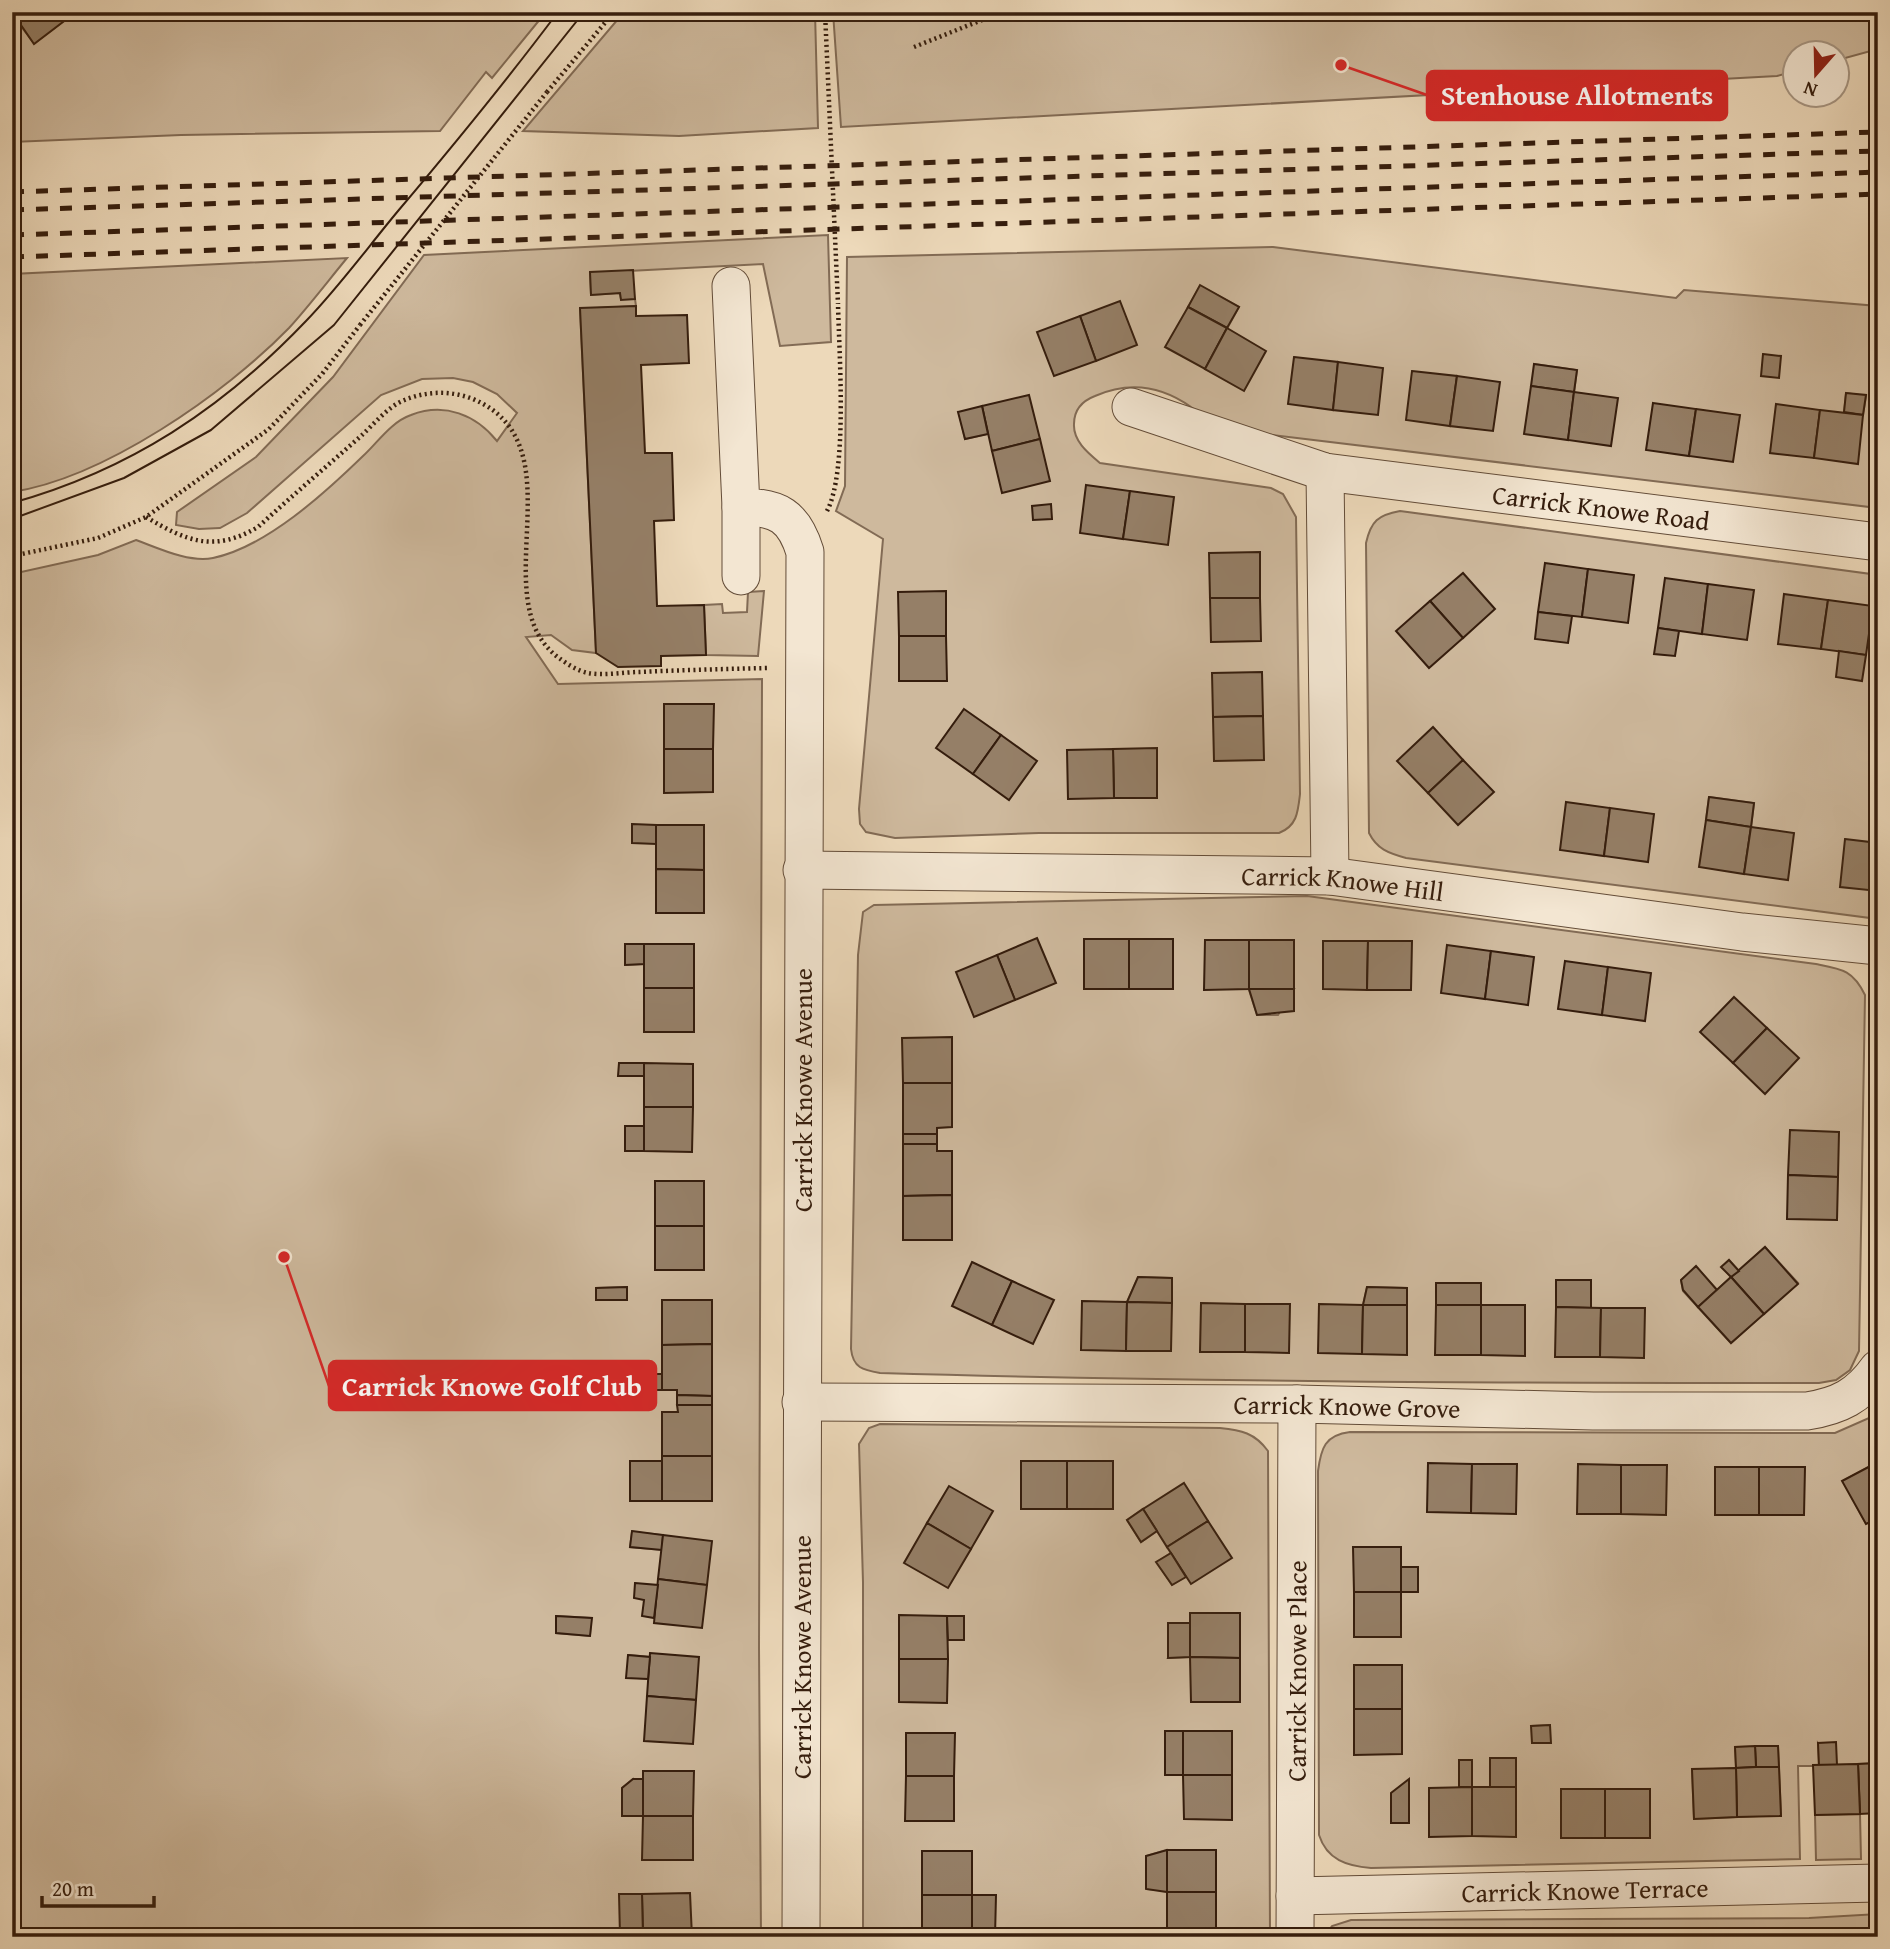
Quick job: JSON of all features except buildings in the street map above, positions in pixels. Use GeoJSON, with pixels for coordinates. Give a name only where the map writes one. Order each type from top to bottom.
{"type":"FeatureCollection","features":[{"type":"Feature","properties":{"kind":"street"},"geometry":{"type":"LineString","coordinates":[[731,286],[741,507],[741,576]]}},
{"type":"Feature","properties":{"kind":"street","name":"Carrick Knowe Road"},"geometry":{"type":"LineString","coordinates":[[1131,407],[1325,472],[1878,542]]}},
{"type":"Feature","properties":{"kind":"street"},"geometry":{"type":"LineString","coordinates":[[1325,472],[1330,876]]}},
{"type":"Feature","properties":{"kind":"street","name":"Carrick Knowe Avenue"},"geometry":{"type":"LineString","coordinates":[[741,507],[759,507],[779,513],[797,526],[805,552],[800,1937]]}},
{"type":"Feature","properties":{"kind":"street","name":"Carrick Knowe Hill"},"geometry":{"type":"LineString","coordinates":[[802,870],[1330,876],[1742,932],[1878,946]]}},
{"type":"Feature","properties":{"kind":"street","name":"Carrick Knowe Grove"},"geometry":{"type":"LineString","coordinates":[[801,1402],[1297,1404],[1593,1411],[1807,1411],[1835,1407],[1854,1396],[1878,1369]]}},
{"type":"Feature","properties":{"kind":"street","name":"Carrick Knowe Place"},"geometry":{"type":"LineString","coordinates":[[1295,1937],[1297,1404]]}},
{"type":"Feature","properties":{"kind":"street","name":"Carrick Knowe Terrace"},"geometry":{"type":"LineString","coordinates":[[1295,1896],[1878,1883]]}},
{"type":"Feature","properties":{"kind":"path"},"geometry":{"type":"LineString","coordinates":[[12,556],[98,538],[146,517],[269,429],[322,374],[614,12]]}},
{"type":"Feature","properties":{"kind":"path"},"geometry":{"type":"LineString","coordinates":[[805,552],[834,497],[840,424],[838,304],[825,12]]}},
{"type":"Feature","properties":{"kind":"path"},"geometry":{"type":"LineString","coordinates":[[914,47],[1002,12]]}},
{"type":"Feature","properties":{"kind":"path"},"geometry":{"type":"LineString","coordinates":[[146,517],[172,533],[195,541],[237,539],[258,527],[400,402],[435,392],[459,393],[484,404],[510,427],[517,440],[524,460],[529,527],[527,601],[538,635],[560,659],[589,673],[803,667]]}},
{"type":"Feature","properties":{"kind":"shaded area"},"geometry":{"type":"Polygon","coordinates":[[[76,12],[546,12],[492,78],[486,72],[440,131],[181,135],[12,142],[12,15],[34,43],[76,12]]]}},
{"type":"Feature","properties":{"kind":"shaded area"},"geometry":{"type":"Polygon","coordinates":[[[624,12],[815,12],[818,128],[679,136],[523,131],[624,12]]]}},
{"type":"Feature","properties":{"kind":"shaded area"},"geometry":{"type":"Polygon","coordinates":[[[833,12],[1878,12],[1878,49],[1852,56],[1852,38],[1782,38],[1782,75],[1777,76],[841,127],[833,12]]]}},
{"type":"Feature","properties":{"kind":"shaded area"},"geometry":{"type":"Polygon","coordinates":[[[828,235],[831,342],[780,346],[763,264],[590,273],[591,295],[620,293],[621,299],[635,299],[636,306],[580,309],[596,653],[572,650],[551,635],[526,637],[558,684],[762,679],[759,1648],[761,1937],[643,1937],[641,1894],[620,1894],[620,1935],[632,1937],[12,1937],[12,574],[98,555],[136,540],[174,554],[194,558],[213,558],[233,552],[274,531],[294,517],[348,471],[391,427],[404,418],[424,411],[459,413],[479,424],[497,441],[517,413],[497,394],[473,382],[453,378],[422,379],[381,395],[247,513],[220,528],[199,529],[176,525],[177,512],[256,457],[333,377],[424,255],[828,235]],[[632,825],[632,843],[656,843],[656,825],[632,825]],[[625,944],[626,965],[644,964],[644,944],[625,944]],[[619,1063],[619,1076],[644,1076],[644,1063],[619,1063]],[[644,1126],[625,1127],[625,1151],[644,1151],[644,1126]],[[626,1287],[597,1288],[597,1300],[627,1300],[626,1287]],[[662,1307],[662,1374],[639,1374],[639,1390],[677,1389],[662,1307]],[[662,1412],[662,1461],[630,1461],[630,1501],[662,1501],[677,1412],[662,1412]],[[632,1532],[630,1547],[662,1550],[663,1535],[632,1532]],[[556,1616],[556,1633],[590,1636],[591,1618],[556,1616]],[[629,1655],[627,1677],[648,1679],[650,1657],[629,1655]],[[633,1779],[622,1788],[622,1815],[642,1816],[633,1779]]]}},
{"type":"Feature","properties":{"kind":"shaded area"},"geometry":{"type":"Polygon","coordinates":[[[1273,247],[1676,298],[1684,290],[1878,306],[1878,508],[1255,433],[1208,421],[1179,400],[1156,390],[1132,387],[1108,391],[1083,403],[1074,419],[1076,436],[1086,451],[1100,463],[1271,488],[1283,494],[1296,517],[1300,794],[1293,822],[1279,833],[1039,833],[895,838],[866,832],[860,824],[859,809],[883,539],[836,511],[845,486],[847,257],[1273,247]],[[1200,286],[1188,307],[1228,327],[1239,307],[1200,286]],[[1534,364],[1574,392],[1577,370],[1534,364]],[[1846,393],[1844,413],[1863,415],[1866,396],[1846,393]],[[959,413],[965,439],[987,434],[959,413]]]}},
{"type":"Feature","properties":{"kind":"shaded area"},"geometry":{"type":"Polygon","coordinates":[[[347,258],[289,328],[232,380],[197,405],[161,430],[85,470],[48,484],[12,492],[12,274],[347,258]]]}},
{"type":"Feature","properties":{"kind":"shaded area"},"geometry":{"type":"Polygon","coordinates":[[[1400,511],[1878,575],[1878,919],[1406,858],[1379,847],[1369,833],[1366,543],[1373,524],[1400,511]],[[1709,797],[1706,820],[1751,827],[1754,803],[1709,797]]]}},
{"type":"Feature","properties":{"kind":"shaded area"},"geometry":{"type":"Polygon","coordinates":[[[764,591],[758,656],[706,655],[704,605],[722,604],[723,613],[747,612],[748,592],[764,591]]]}},
{"type":"Feature","properties":{"kind":"shaded area"},"geometry":{"type":"Polygon","coordinates":[[[1307,896],[1816,964],[1846,972],[1856,980],[1865,995],[1859,1351],[1850,1370],[1836,1380],[1819,1383],[1232,1380],[880,1373],[864,1369],[854,1360],[851,1349],[858,955],[863,912],[874,905],[1307,896]],[[1294,989],[1249,990],[1257,1015],[1278,1015],[1294,989]],[[1765,1247],[1739,1271],[1729,1260],[1722,1267],[1731,1277],[1717,1290],[1696,1267],[1681,1280],[1683,1291],[1731,1343],[1798,1283],[1765,1247]],[[1138,1277],[1127,1302],[1172,1303],[1172,1278],[1138,1277]],[[1436,1283],[1436,1305],[1481,1305],[1481,1283],[1436,1283]],[[1367,1287],[1363,1305],[1407,1305],[1407,1288],[1367,1287]]]}},
{"type":"Feature","properties":{"kind":"shaded area"},"geometry":{"type":"Polygon","coordinates":[[[1878,1414],[1878,1462],[1843,1481],[1866,1524],[1878,1518],[1878,1763],[1837,1765],[1818,1743],[1819,1766],[1798,1766],[1800,1859],[1371,1868],[1346,1863],[1327,1850],[1319,1835],[1318,1471],[1323,1449],[1330,1440],[1350,1432],[1835,1433],[1878,1414]],[[1401,1567],[1402,1592],[1418,1592],[1418,1567],[1401,1567]],[[1550,1725],[1532,1726],[1532,1743],[1550,1743],[1550,1725]],[[1778,1746],[1735,1747],[1736,1768],[1692,1770],[1694,1819],[1781,1815],[1778,1746]],[[1516,1758],[1490,1759],[1490,1787],[1516,1787],[1516,1758]],[[1459,1760],[1459,1787],[1472,1787],[1472,1760],[1459,1760]],[[1561,1789],[1561,1838],[1649,1838],[1649,1789],[1561,1789]]]}},
{"type":"Feature","properties":{"kind":"shaded area"},"geometry":{"type":"Polygon","coordinates":[[[880,1424],[1220,1428],[1247,1434],[1258,1440],[1268,1451],[1270,1937],[995,1937],[995,1895],[972,1895],[972,1937],[863,1937],[863,1582],[859,1444],[869,1428],[880,1424]],[[1143,1509],[1127,1520],[1141,1542],[1157,1531],[1143,1509]],[[1171,1553],[1157,1562],[1172,1585],[1185,1577],[1171,1553]],[[948,1616],[948,1639],[963,1640],[964,1616],[948,1616]],[[1190,1623],[1168,1658],[1190,1657],[1190,1623]],[[1165,1732],[1165,1775],[1183,1775],[1183,1732],[1165,1732]],[[1166,1850],[1146,1856],[1147,1889],[1167,1891],[1166,1850]]]}},
{"type":"Feature","properties":{"kind":"shaded area"},"geometry":{"type":"Polygon","coordinates":[[[1860,1814],[1861,1859],[1816,1860],[1815,1815],[1860,1814]]]}},
{"type":"Feature","properties":{"kind":"shaded area"},"geometry":{"type":"Polygon","coordinates":[[[1878,1914],[1878,1937],[1324,1937],[1332,1926],[1351,1920],[1809,1918],[1878,1914]]]}},
{"type":"Feature","properties":{"kind":"tram line"},"geometry":{"type":"LineString","coordinates":[[12,503],[96,473],[172,433],[207,409],[274,353],[342,281],[558,12]]}},
{"type":"Feature","properties":{"kind":"tram line"},"geometry":{"type":"LineString","coordinates":[[12,519],[124,478],[211,430],[334,325],[584,12]]}},
{"type":"Feature","properties":{"kind":"railway"},"geometry":{"type":"LineString","coordinates":[[12,192],[1878,132]]}},
{"type":"Feature","properties":{"kind":"railway"},"geometry":{"type":"LineString","coordinates":[[12,210],[1878,151]]}},
{"type":"Feature","properties":{"kind":"railway"},"geometry":{"type":"LineString","coordinates":[[12,235],[1878,172]]}},
{"type":"Feature","properties":{"kind":"railway"},"geometry":{"type":"LineString","coordinates":[[12,257],[1878,194]]}},
{"type":"Feature","properties":{"kind":"place","name":"Stenhouse Allotments"},"geometry":{"type":"Point","coordinates":[1341,65]}},
{"type":"Feature","properties":{"kind":"place","name":"Carrick Knowe Golf Club"},"geometry":{"type":"Point","coordinates":[284,1257]}}]}
